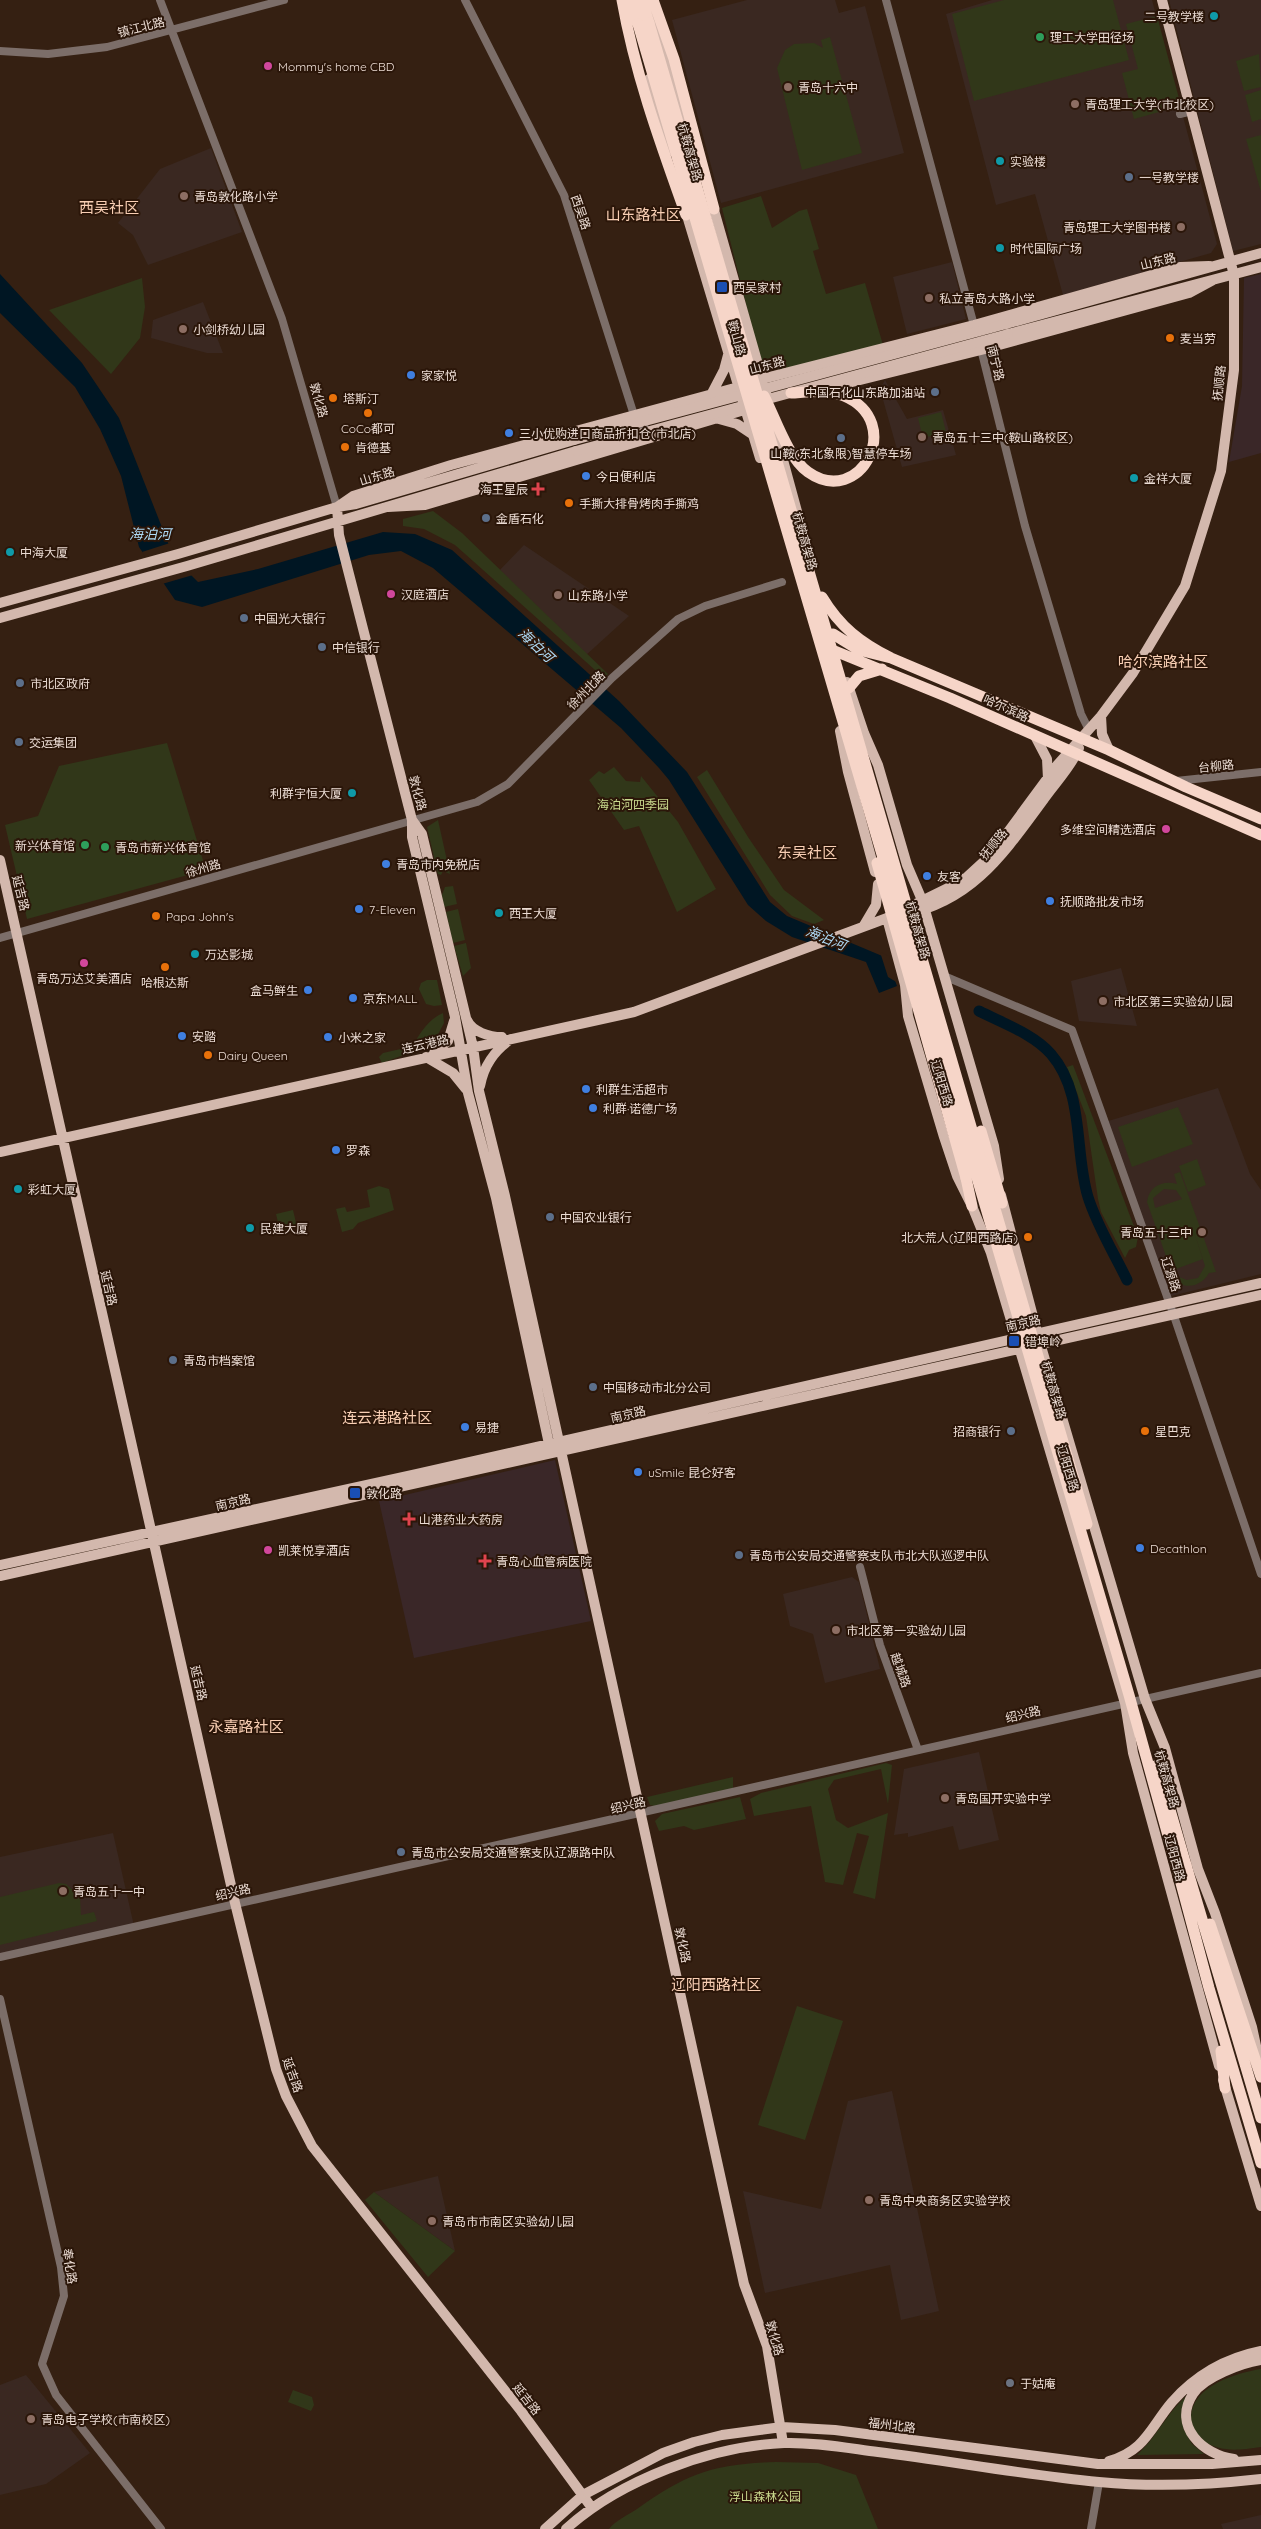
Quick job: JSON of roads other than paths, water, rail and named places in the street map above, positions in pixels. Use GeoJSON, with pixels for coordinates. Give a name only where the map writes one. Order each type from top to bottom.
{"type":"FeatureCollection","features":[{"type":"Feature","properties":{"kind":"highway"},"geometry":{"type":"LineString","coordinates":[[622,0],[627,30],[660,143],[686,215]]}},
{"type":"Feature","properties":{"kind":"highway","name":"杭鞍高架路"},"geometry":{"type":"LineString","coordinates":[[630,0],[875,812],[1181,1866]]}},
{"type":"Feature","properties":{"kind":"highway","name":"杭鞍高架路"},"geometry":{"type":"LineString","coordinates":[[642,0],[754,364],[875,812]]}},
{"type":"Feature","properties":{"kind":"highway"},"geometry":{"type":"LineString","coordinates":[[653,0],[674,59],[714,209]]}},
{"type":"Feature","properties":{"kind":"highway"},"geometry":{"type":"LineString","coordinates":[[754,364],[785,441],[807,471],[823,479],[842,481],[862,469],[871,455],[875,439],[872,421],[860,404],[843,396],[825,392],[792,393]]}},
{"type":"Feature","properties":{"kind":"highway","name":"哈尔滨路"},"geometry":{"type":"LineString","coordinates":[[822,598],[848,632],[868,646],[891,658],[1108,750],[1261,819]]}},
{"type":"Feature","properties":{"kind":"highway"},"geometry":{"type":"LineString","coordinates":[[815,642],[833,634]]}},
{"type":"Feature","properties":{"kind":"highway","name":"哈尔滨路"},"geometry":{"type":"LineString","coordinates":[[833,634],[858,650],[891,658]]}},
{"type":"Feature","properties":{"kind":"highway","name":"哈尔滨路"},"geometry":{"type":"LineString","coordinates":[[815,642],[882,669],[1261,835]]}},
{"type":"Feature","properties":{"kind":"highway"},"geometry":{"type":"LineString","coordinates":[[849,688],[859,676],[882,669]]}},
{"type":"Feature","properties":{"kind":"highway"},"geometry":{"type":"LineString","coordinates":[[875,812],[903,862],[1002,1203]]}},
{"type":"Feature","properties":{"kind":"highway"},"geometry":{"type":"LineString","coordinates":[[875,812],[879,872],[966,1178],[972,1206]]}},
{"type":"Feature","properties":{"kind":"highway"},"geometry":{"type":"LineString","coordinates":[[1181,1866],[1211,1926],[1261,2077]]}},
{"type":"Feature","properties":{"kind":"highway","name":"辽阳西路"},"geometry":{"type":"LineString","coordinates":[[1181,1866],[1183,1891],[1261,2163]]}},
{"type":"Feature","properties":{"kind":"highway","name":"辽阳西路"},"geometry":{"type":"LineString","coordinates":[[1181,1866],[1261,2118]]}},
{"type":"Feature","properties":{"kind":"highway"},"geometry":{"type":"LineString","coordinates":[[1183,1891],[1197,1972],[1222,2056],[1225,2088]]}},
{"type":"Feature","properties":{"kind":"main road","name":"鞍山路"},"geometry":{"type":"LineString","coordinates":[[630,0],[686,215],[772,494],[843,740]]}},
{"type":"Feature","properties":{"kind":"main road","name":"鞍山路"},"geometry":{"type":"LineString","coordinates":[[648,0],[701,179],[714,209],[754,364],[763,379],[768,404],[822,598],[864,733]]}},
{"type":"Feature","properties":{"kind":"main road","name":"抚顺路"},"geometry":{"type":"LineString","coordinates":[[848,933],[923,905],[972,884],[998,860],[1073,752],[1133,673],[1185,586],[1221,471],[1234,370],[1234,275],[1229,261],[1203,144],[1192,111],[1162,0]]}},
{"type":"Feature","properties":{"kind":"main road","name":"山东路"},"geometry":{"type":"LineString","coordinates":[[0,618],[156,575],[576,451],[792,393],[1209,266],[1261,253]]}},
{"type":"Feature","properties":{"kind":"main road","name":"山东路"},"geometry":{"type":"LineString","coordinates":[[336,507],[353,496],[451,465],[763,379],[974,325],[1180,267],[1209,266]]}},
{"type":"Feature","properties":{"kind":"main road","name":"山东路"},"geometry":{"type":"LineString","coordinates":[[0,603],[178,554],[336,507],[356,504],[574,440],[1007,329],[1261,268]]}},
{"type":"Feature","properties":{"kind":"main road","name":"山东路"},"geometry":{"type":"LineString","coordinates":[[388,507],[425,505],[654,439],[745,410],[981,350],[1189,293],[1213,280]]}},
{"type":"Feature","properties":{"kind":"main road"},"geometry":{"type":"LineString","coordinates":[[712,394],[724,370],[728,354]]}},
{"type":"Feature","properties":{"kind":"main road"},"geometry":{"type":"LineString","coordinates":[[754,364],[775,376]]}},
{"type":"Feature","properties":{"kind":"main road"},"geometry":{"type":"LineString","coordinates":[[718,419],[737,424],[752,434]]}},
{"type":"Feature","properties":{"kind":"main road","name":"敦化路"},"geometry":{"type":"LineString","coordinates":[[336,507],[339,535],[412,820],[412,838],[462,1049],[505,1196],[556,1446],[642,1814],[744,2284],[767,2346],[782,2427],[783,2443]]}},
{"type":"Feature","properties":{"kind":"main road"},"geometry":{"type":"LineString","coordinates":[[1102,716],[1102,734],[1108,750]]}},
{"type":"Feature","properties":{"kind":"main road","name":"辽阳西路"},"geometry":{"type":"LineString","coordinates":[[864,733],[878,765],[907,865],[923,905],[946,981],[994,1146],[1002,1203],[1039,1338],[1145,1699],[1165,1748],[1198,1869],[1252,2026],[1261,2068]]}},
{"type":"Feature","properties":{"kind":"main road"},"geometry":{"type":"LineString","coordinates":[[1035,736],[1047,759],[1048,779]]}},
{"type":"Feature","properties":{"kind":"main road","name":"辽阳西路"},"geometry":{"type":"LineString","coordinates":[[843,740],[848,772],[905,985],[908,1016],[957,1176],[972,1206],[990,1253],[1125,1703],[1133,1753],[1225,2088],[1261,2206]]}},
{"type":"Feature","properties":{"kind":"main road","name":"抚顺路"},"geometry":{"type":"LineString","coordinates":[[923,905],[991,855],[1048,779],[1073,752]]}},
{"type":"Feature","properties":{"kind":"main road","name":"敦化路"},"geometry":{"type":"LineString","coordinates":[[412,820],[422,834],[466,1016],[472,1047],[474,1092]]}},
{"type":"Feature","properties":{"kind":"main road","name":"延吉路"},"geometry":{"type":"LineString","coordinates":[[0,860],[235,1903],[276,2069],[286,2096],[312,2146],[521,2411],[592,2508]]}},
{"type":"Feature","properties":{"kind":"main road"},"geometry":{"type":"LineString","coordinates":[[863,927],[876,905],[878,884]]}},
{"type":"Feature","properties":{"kind":"main road","name":"连云港路"},"geometry":{"type":"LineString","coordinates":[[0,1152],[634,1012],[848,933]]}},
{"type":"Feature","properties":{"kind":"main road"},"geometry":{"type":"LineString","coordinates":[[466,1016],[469,1024],[492,1037],[515,1037]]}},
{"type":"Feature","properties":{"kind":"main road"},"geometry":{"type":"LineString","coordinates":[[455,1017],[448,1041],[426,1057],[453,1073],[474,1092],[487,1064],[496,1051],[515,1037]]}},
{"type":"Feature","properties":{"kind":"main road","name":"南京路"},"geometry":{"type":"LineString","coordinates":[[0,1565],[1018,1348],[1039,1338],[1169,1304],[1261,1283]]}},
{"type":"Feature","properties":{"kind":"main road","name":"南京路"},"geometry":{"type":"LineString","coordinates":[[0,1576],[154,1542],[1015,1338],[1039,1338],[1174,1316],[1261,1295]]}},
{"type":"Feature","properties":{"kind":"main road"},"geometry":{"type":"LineString","coordinates":[[1098,2464],[1125,2456],[1139,2446],[1170,2404],[1197,2378],[1226,2361],[1261,2351]]}},
{"type":"Feature","properties":{"kind":"main road"},"geometry":{"type":"LineString","coordinates":[[1257,2460],[1226,2458],[1204,2449],[1192,2434],[1187,2415],[1190,2400],[1199,2387],[1228,2370],[1247,2362],[1261,2360]]}},
{"type":"Feature","properties":{"kind":"main road","name":"福州北路"},"geometry":{"type":"LineString","coordinates":[[545,2529],[584,2495],[663,2453],[694,2442],[782,2427],[835,2430],[1098,2464],[1212,2464],[1257,2460]]}},
{"type":"Feature","properties":{"kind":"main road"},"geometry":{"type":"LineString","coordinates":[[566,2529],[592,2508],[666,2468],[697,2458],[783,2443],[834,2446],[1099,2482],[1187,2485],[1261,2479]]}},
{"type":"Feature","properties":{"kind":"street","name":"敦化路"},"geometry":{"type":"LineString","coordinates":[[160,0],[282,319],[336,507]]}},
{"type":"Feature","properties":{"kind":"street","name":"镇江北路"},"geometry":{"type":"LineString","coordinates":[[0,51],[48,54],[107,47],[284,0]]}},
{"type":"Feature","properties":{"kind":"street","name":"西吴路"},"geometry":{"type":"LineString","coordinates":[[465,0],[564,196],[634,415],[654,439]]}},
{"type":"Feature","properties":{"kind":"street","name":"南宁路"},"geometry":{"type":"LineString","coordinates":[[886,0],[981,350],[1025,526],[1081,714],[1089,730]]}},
{"type":"Feature","properties":{"kind":"street"},"geometry":{"type":"LineString","coordinates":[[1180,114],[1192,111]]}},
{"type":"Feature","properties":{"kind":"street","name":"徐州北路"},"geometry":{"type":"LineString","coordinates":[[412,820],[477,802],[496,793],[582,711],[612,678],[685,615],[705,606],[782,582]]}},
{"type":"Feature","properties":{"kind":"street","name":"台柳路"},"geometry":{"type":"LineString","coordinates":[[1174,781],[1261,772]]}},
{"type":"Feature","properties":{"kind":"street","name":"徐州路"},"geometry":{"type":"LineString","coordinates":[[0,938],[412,820]]}},
{"type":"Feature","properties":{"kind":"street","name":"辽源路"},"geometry":{"type":"LineString","coordinates":[[946,981],[1072,1030],[1174,1316],[1261,1574]]}},
{"type":"Feature","properties":{"kind":"street","name":"越城路"},"geometry":{"type":"LineString","coordinates":[[860,1568],[880,1646],[918,1750]]}},
{"type":"Feature","properties":{"kind":"street","name":"绍兴路"},"geometry":{"type":"LineString","coordinates":[[0,1957],[235,1903],[642,1814],[1261,1673]]}},
{"type":"Feature","properties":{"kind":"street","name":"奉化路"},"geometry":{"type":"LineString","coordinates":[[0,1999],[61,2267],[64,2296],[42,2364],[56,2395],[161,2529]]}},
{"type":"Feature","properties":{"kind":"street"},"geometry":{"type":"LineString","coordinates":[[1091,2529],[1099,2482]]}},
{"type":"Feature","properties":{"kind":"water","name":"海泊河"},"geometry":{"type":"Polygon","coordinates":[[[0,274],[82,363],[119,418],[174,558],[198,582],[258,569],[383,532],[415,534],[452,550],[619,701],[687,772],[770,902],[787,916],[887,958],[897,986],[879,993],[866,962],[792,937],[766,921],[748,905],[669,780],[659,768],[621,728],[433,568],[401,551],[369,555],[202,607],[175,600],[139,547],[121,476],[100,429],[75,387],[0,313],[0,274]]]}},
{"type":"Feature","properties":{"kind":"waterway","name":"海泊河"},"geometry":{"type":"LineString","coordinates":[[979,1011],[1036,1041],[1051,1054],[1062,1069],[1074,1104],[1081,1161],[1088,1197],[1101,1229],[1127,1280]]}},
{"type":"Feature","properties":{"kind":"place","name":"二号教学楼"},"geometry":{"type":"Point","coordinates":[1214,16]}},
{"type":"Feature","properties":{"kind":"place","name":"理工大学田径场"},"geometry":{"type":"Point","coordinates":[1040,37]}},
{"type":"Feature","properties":{"kind":"place","name":"Mommy's home CBD"},"geometry":{"type":"Point","coordinates":[268,66]}},
{"type":"Feature","properties":{"kind":"place","name":"青岛十六中"},"geometry":{"type":"Point","coordinates":[788,87]}},
{"type":"Feature","properties":{"kind":"place","name":"青岛理工大学(市北校区)"},"geometry":{"type":"Point","coordinates":[1075,104]}},
{"type":"Feature","properties":{"kind":"place","name":"实验楼"},"geometry":{"type":"Point","coordinates":[1000,161]}},
{"type":"Feature","properties":{"kind":"place","name":"一号教学楼"},"geometry":{"type":"Point","coordinates":[1129,177]}},
{"type":"Feature","properties":{"kind":"place","name":"青岛敦化路小学"},"geometry":{"type":"Point","coordinates":[184,196]}},
{"type":"Feature","properties":{"kind":"place","name":"青岛理工大学图书楼"},"geometry":{"type":"Point","coordinates":[1181,227]}},
{"type":"Feature","properties":{"kind":"place","name":"时代国际广场"},"geometry":{"type":"Point","coordinates":[1000,248]}},
{"type":"Feature","properties":{"kind":"place","name":"西吴家村"},"geometry":{"type":"Point","coordinates":[722,287]}},
{"type":"Feature","properties":{"kind":"place","name":"私立青岛大路小学"},"geometry":{"type":"Point","coordinates":[929,298]}},
{"type":"Feature","properties":{"kind":"place","name":"小剑桥幼儿园"},"geometry":{"type":"Point","coordinates":[183,329]}},
{"type":"Feature","properties":{"kind":"place","name":"麦当劳"},"geometry":{"type":"Point","coordinates":[1170,338]}},
{"type":"Feature","properties":{"kind":"place","name":"家家悦"},"geometry":{"type":"Point","coordinates":[411,375]}},
{"type":"Feature","properties":{"kind":"place","name":"中国石化山东路加油站"},"geometry":{"type":"Point","coordinates":[935,392]}},
{"type":"Feature","properties":{"kind":"place","name":"塔斯汀"},"geometry":{"type":"Point","coordinates":[333,398]}},
{"type":"Feature","properties":{"kind":"place","name":"CoCo都可"},"geometry":{"type":"Point","coordinates":[368,413]}},
{"type":"Feature","properties":{"kind":"place","name":"三小优购进口商品折扣仓(市北店)"},"geometry":{"type":"Point","coordinates":[509,433]}},
{"type":"Feature","properties":{"kind":"place","name":"青岛五十三中(鞍山路校区)"},"geometry":{"type":"Point","coordinates":[922,437]}},
{"type":"Feature","properties":{"kind":"place","name":"山鞍(东北象限)智慧停车场"},"geometry":{"type":"Point","coordinates":[841,438]}},
{"type":"Feature","properties":{"kind":"place","name":"肯德基"},"geometry":{"type":"Point","coordinates":[345,447]}},
{"type":"Feature","properties":{"kind":"place","name":"今日便利店"},"geometry":{"type":"Point","coordinates":[586,476]}},
{"type":"Feature","properties":{"kind":"place","name":"金祥大厦"},"geometry":{"type":"Point","coordinates":[1134,478]}},
{"type":"Feature","properties":{"kind":"place","name":"海王星辰"},"geometry":{"type":"Point","coordinates":[538,489]}},
{"type":"Feature","properties":{"kind":"place","name":"手撕大排骨烤肉手撕鸡"},"geometry":{"type":"Point","coordinates":[569,503]}},
{"type":"Feature","properties":{"kind":"place","name":"金盾石化"},"geometry":{"type":"Point","coordinates":[486,518]}},
{"type":"Feature","properties":{"kind":"place","name":"中海大厦"},"geometry":{"type":"Point","coordinates":[10,552]}},
{"type":"Feature","properties":{"kind":"place","name":"汉庭酒店"},"geometry":{"type":"Point","coordinates":[391,594]}},
{"type":"Feature","properties":{"kind":"place","name":"山东路小学"},"geometry":{"type":"Point","coordinates":[558,595]}},
{"type":"Feature","properties":{"kind":"place","name":"中国光大银行"},"geometry":{"type":"Point","coordinates":[244,618]}},
{"type":"Feature","properties":{"kind":"place","name":"中信银行"},"geometry":{"type":"Point","coordinates":[322,647]}},
{"type":"Feature","properties":{"kind":"place","name":"市北区政府"},"geometry":{"type":"Point","coordinates":[20,683]}},
{"type":"Feature","properties":{"kind":"place","name":"交运集团"},"geometry":{"type":"Point","coordinates":[19,742]}},
{"type":"Feature","properties":{"kind":"place","name":"利群宇恒大厦"},"geometry":{"type":"Point","coordinates":[352,793]}},
{"type":"Feature","properties":{"kind":"place","name":"多维空间精选酒店"},"geometry":{"type":"Point","coordinates":[1166,829]}},
{"type":"Feature","properties":{"kind":"place","name":"新兴体育馆"},"geometry":{"type":"Point","coordinates":[85,845]}},
{"type":"Feature","properties":{"kind":"place","name":"青岛市新兴体育馆"},"geometry":{"type":"Point","coordinates":[105,847]}},
{"type":"Feature","properties":{"kind":"place","name":"青岛市内免税店"},"geometry":{"type":"Point","coordinates":[386,864]}},
{"type":"Feature","properties":{"kind":"place","name":"友客"},"geometry":{"type":"Point","coordinates":[927,876]}},
{"type":"Feature","properties":{"kind":"place","name":"抚顺路批发市场"},"geometry":{"type":"Point","coordinates":[1050,901]}},
{"type":"Feature","properties":{"kind":"place","name":"7-Eleven"},"geometry":{"type":"Point","coordinates":[359,909]}},
{"type":"Feature","properties":{"kind":"place","name":"西王大厦"},"geometry":{"type":"Point","coordinates":[499,913]}},
{"type":"Feature","properties":{"kind":"place","name":"Papa John's"},"geometry":{"type":"Point","coordinates":[156,916]}},
{"type":"Feature","properties":{"kind":"place","name":"万达影城"},"geometry":{"type":"Point","coordinates":[195,954]}},
{"type":"Feature","properties":{"kind":"place","name":"青岛万达艾美酒店"},"geometry":{"type":"Point","coordinates":[84,963]}},
{"type":"Feature","properties":{"kind":"place","name":"哈根达斯"},"geometry":{"type":"Point","coordinates":[165,967]}},
{"type":"Feature","properties":{"kind":"place","name":"盒马鲜生"},"geometry":{"type":"Point","coordinates":[308,990]}},
{"type":"Feature","properties":{"kind":"place","name":"京东MALL"},"geometry":{"type":"Point","coordinates":[353,998]}},
{"type":"Feature","properties":{"kind":"place","name":"市北区第三实验幼儿园"},"geometry":{"type":"Point","coordinates":[1103,1001]}},
{"type":"Feature","properties":{"kind":"place","name":"安踏"},"geometry":{"type":"Point","coordinates":[182,1036]}},
{"type":"Feature","properties":{"kind":"place","name":"小米之家"},"geometry":{"type":"Point","coordinates":[328,1037]}},
{"type":"Feature","properties":{"kind":"place","name":"Dairy Queen"},"geometry":{"type":"Point","coordinates":[208,1055]}},
{"type":"Feature","properties":{"kind":"place","name":"利群生活超市"},"geometry":{"type":"Point","coordinates":[586,1089]}},
{"type":"Feature","properties":{"kind":"place","name":"利群·诺德广场"},"geometry":{"type":"Point","coordinates":[593,1108]}},
{"type":"Feature","properties":{"kind":"place","name":"罗森"},"geometry":{"type":"Point","coordinates":[336,1150]}},
{"type":"Feature","properties":{"kind":"place","name":"彩虹大厦"},"geometry":{"type":"Point","coordinates":[18,1189]}},
{"type":"Feature","properties":{"kind":"place","name":"中国农业银行"},"geometry":{"type":"Point","coordinates":[550,1217]}},
{"type":"Feature","properties":{"kind":"place","name":"民建大厦"},"geometry":{"type":"Point","coordinates":[250,1228]}},
{"type":"Feature","properties":{"kind":"place","name":"青岛五十三中"},"geometry":{"type":"Point","coordinates":[1202,1232]}},
{"type":"Feature","properties":{"kind":"place","name":"北大荒人(辽阳西路店)"},"geometry":{"type":"Point","coordinates":[1028,1237]}},
{"type":"Feature","properties":{"kind":"place","name":"错埠岭"},"geometry":{"type":"Point","coordinates":[1014,1341]}},
{"type":"Feature","properties":{"kind":"place","name":"青岛市档案馆"},"geometry":{"type":"Point","coordinates":[173,1360]}},
{"type":"Feature","properties":{"kind":"place","name":"中国移动市北分公司"},"geometry":{"type":"Point","coordinates":[593,1387]}},
{"type":"Feature","properties":{"kind":"place","name":"易捷"},"geometry":{"type":"Point","coordinates":[465,1427]}},
{"type":"Feature","properties":{"kind":"place","name":"招商银行"},"geometry":{"type":"Point","coordinates":[1011,1431]}},
{"type":"Feature","properties":{"kind":"place","name":"星巴克"},"geometry":{"type":"Point","coordinates":[1145,1431]}},
{"type":"Feature","properties":{"kind":"place","name":"uSmile 昆仑好客"},"geometry":{"type":"Point","coordinates":[638,1472]}},
{"type":"Feature","properties":{"kind":"place","name":"敦化路"},"geometry":{"type":"Point","coordinates":[355,1493]}},
{"type":"Feature","properties":{"kind":"place","name":"山港药业大药房"},"geometry":{"type":"Point","coordinates":[409,1519]}},
{"type":"Feature","properties":{"kind":"place","name":"Decathlon"},"geometry":{"type":"Point","coordinates":[1140,1548]}},
{"type":"Feature","properties":{"kind":"place","name":"凯莱悦享酒店"},"geometry":{"type":"Point","coordinates":[268,1550]}},
{"type":"Feature","properties":{"kind":"place","name":"青岛市公安局交通警察支队市北大队巡逻中队"},"geometry":{"type":"Point","coordinates":[739,1555]}},
{"type":"Feature","properties":{"kind":"place","name":"青岛心血管病医院"},"geometry":{"type":"Point","coordinates":[485,1561]}},
{"type":"Feature","properties":{"kind":"place","name":"市北区第一实验幼儿园"},"geometry":{"type":"Point","coordinates":[836,1630]}},
{"type":"Feature","properties":{"kind":"place","name":"青岛国开实验中学"},"geometry":{"type":"Point","coordinates":[945,1798]}},
{"type":"Feature","properties":{"kind":"place","name":"青岛市公安局交通警察支队辽源路中队"},"geometry":{"type":"Point","coordinates":[401,1852]}},
{"type":"Feature","properties":{"kind":"place","name":"青岛五十一中"},"geometry":{"type":"Point","coordinates":[63,1891]}},
{"type":"Feature","properties":{"kind":"place","name":"青岛中央商务区实验学校"},"geometry":{"type":"Point","coordinates":[869,2200]}},
{"type":"Feature","properties":{"kind":"place","name":"青岛市市南区实验幼儿园"},"geometry":{"type":"Point","coordinates":[432,2221]}},
{"type":"Feature","properties":{"kind":"place","name":"于姑庵"},"geometry":{"type":"Point","coordinates":[1010,2383]}},
{"type":"Feature","properties":{"kind":"place","name":"青岛电子学校(市南校区)"},"geometry":{"type":"Point","coordinates":[31,2419]}},
{"type":"Feature","properties":{"kind":"district","name":"西吴社区"},"geometry":{"type":"Point","coordinates":[109,207]}},
{"type":"Feature","properties":{"kind":"district","name":"山东路社区"},"geometry":{"type":"Point","coordinates":[643,214]}},
{"type":"Feature","properties":{"kind":"district","name":"哈尔滨路社区"},"geometry":{"type":"Point","coordinates":[1163,661]}},
{"type":"Feature","properties":{"kind":"district","name":"东吴社区"},"geometry":{"type":"Point","coordinates":[807,852]}},
{"type":"Feature","properties":{"kind":"district","name":"连云港路社区"},"geometry":{"type":"Point","coordinates":[387,1417]}},
{"type":"Feature","properties":{"kind":"district","name":"永嘉路社区"},"geometry":{"type":"Point","coordinates":[246,1726]}},
{"type":"Feature","properties":{"kind":"district","name":"辽阳西路社区"},"geometry":{"type":"Point","coordinates":[716,1984]}},
{"type":"Feature","properties":{"kind":"park label","name":"海泊河四季园"},"geometry":{"type":"Point","coordinates":[633,804]}},
{"type":"Feature","properties":{"kind":"park label","name":"浮山森林公园"},"geometry":{"type":"Point","coordinates":[765,2496]}}]}
